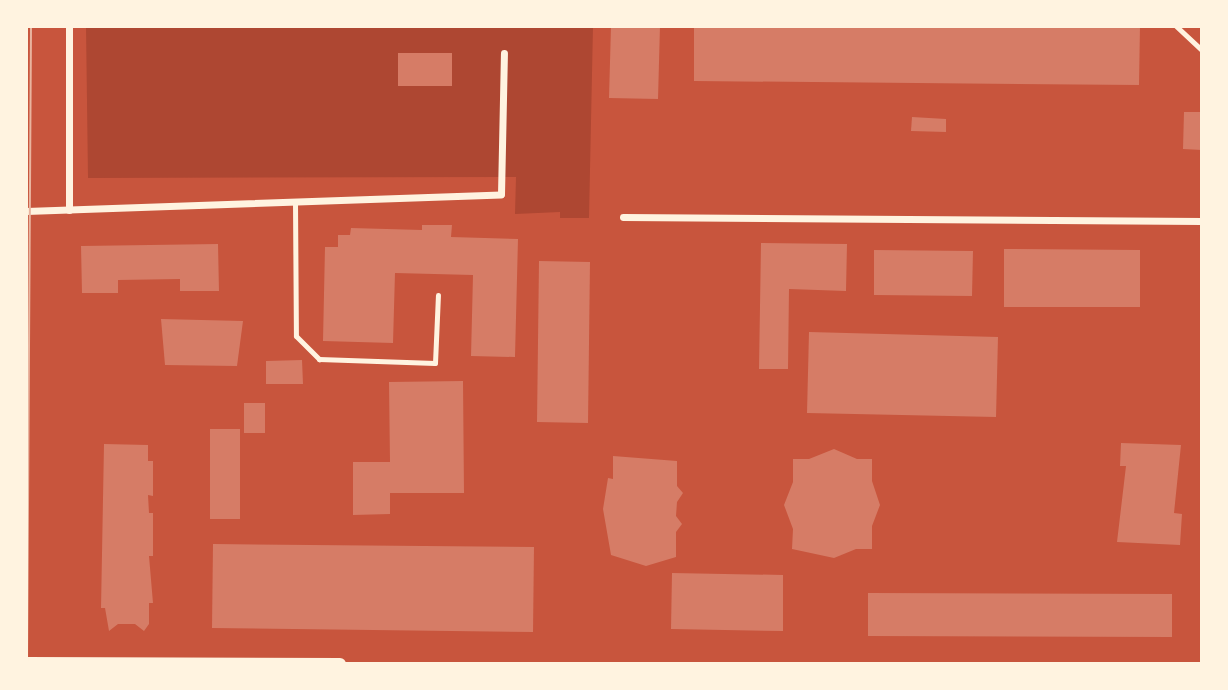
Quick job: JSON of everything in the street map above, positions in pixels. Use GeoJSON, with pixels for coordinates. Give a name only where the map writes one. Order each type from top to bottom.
{"type":"FeatureCollection","features":[{"type":"Feature","properties":{"kind":"street"},"geometry":{"type":"LineString","coordinates":[[69,26],[69,210]]}},
{"type":"Feature","properties":{"kind":"street"},"geometry":{"type":"LineString","coordinates":[[26,211],[501,194],[504,53]]}},
{"type":"Feature","properties":{"kind":"street"},"geometry":{"type":"LineString","coordinates":[[623,217],[1202,220]]}},
{"type":"Feature","properties":{"kind":"street"},"geometry":{"type":"LineString","coordinates":[[26,663],[340,664]]}},
{"type":"Feature","properties":{"kind":"lane"},"geometry":{"type":"LineString","coordinates":[[1176,26],[1202,50]]}},
{"type":"Feature","properties":{"kind":"lane"},"geometry":{"type":"LineString","coordinates":[[295,202],[296,336],[319,359],[435,363],[438,295]]}},
{"type":"Feature","properties":{"kind":"shaded area"},"geometry":{"type":"Polygon","coordinates":[[[86,26],[593,26],[589,218],[560,218],[560,212],[515,214],[516,177],[88,178],[86,26]]]}},
{"type":"Feature","properties":{"kind":"building"},"geometry":{"type":"Polygon","coordinates":[[[611,26],[660,26],[658,99],[609,98],[611,26]]]}},
{"type":"Feature","properties":{"kind":"building"},"geometry":{"type":"Polygon","coordinates":[[[694,26],[1140,26],[1139,85],[694,81],[694,26]]]}},
{"type":"Feature","properties":{"kind":"building"},"geometry":{"type":"Polygon","coordinates":[[[398,53],[452,53],[452,86],[398,86],[398,53]]]}},
{"type":"Feature","properties":{"kind":"building"},"geometry":{"type":"Polygon","coordinates":[[[1184,112],[1202,112],[1202,150],[1183,149],[1184,112]]]}},
{"type":"Feature","properties":{"kind":"building"},"geometry":{"type":"Polygon","coordinates":[[[912,117],[946,119],[946,132],[911,131],[912,117]]]}},
{"type":"Feature","properties":{"kind":"building"},"geometry":{"type":"Polygon","coordinates":[[[422,225],[452,225],[451,237],[518,239],[515,357],[471,356],[473,275],[395,273],[393,343],[323,341],[325,247],[338,247],[338,235],[350,235],[351,228],[422,230],[422,225]]]}},
{"type":"Feature","properties":{"kind":"building"},"geometry":{"type":"Polygon","coordinates":[[[761,243],[847,244],[846,291],[789,289],[788,369],[759,369],[761,243]]]}},
{"type":"Feature","properties":{"kind":"building"},"geometry":{"type":"Polygon","coordinates":[[[218,244],[219,291],[180,291],[180,279],[118,280],[118,293],[82,293],[81,246],[218,244]]]}},
{"type":"Feature","properties":{"kind":"building"},"geometry":{"type":"Polygon","coordinates":[[[1004,249],[1140,250],[1140,307],[1004,307],[1004,249]]]}},
{"type":"Feature","properties":{"kind":"building"},"geometry":{"type":"Polygon","coordinates":[[[874,250],[973,251],[972,296],[874,295],[874,250]]]}},
{"type":"Feature","properties":{"kind":"building"},"geometry":{"type":"Polygon","coordinates":[[[539,261],[590,262],[588,423],[537,422],[539,261]]]}},
{"type":"Feature","properties":{"kind":"building"},"geometry":{"type":"Polygon","coordinates":[[[161,319],[243,321],[237,366],[165,365],[161,319]]]}},
{"type":"Feature","properties":{"kind":"building"},"geometry":{"type":"Polygon","coordinates":[[[809,332],[998,337],[996,417],[807,413],[809,332]]]}},
{"type":"Feature","properties":{"kind":"building"},"geometry":{"type":"Polygon","coordinates":[[[302,360],[303,384],[266,384],[266,361],[302,360]]]}},
{"type":"Feature","properties":{"kind":"building"},"geometry":{"type":"Polygon","coordinates":[[[463,381],[464,493],[390,493],[390,514],[353,515],[353,462],[390,462],[389,382],[463,381]]]}},
{"type":"Feature","properties":{"kind":"building"},"geometry":{"type":"Polygon","coordinates":[[[244,403],[265,403],[265,433],[244,433],[244,403]]]}},
{"type":"Feature","properties":{"kind":"building"},"geometry":{"type":"Polygon","coordinates":[[[210,429],[240,429],[240,519],[210,519],[210,429]]]}},
{"type":"Feature","properties":{"kind":"building"},"geometry":{"type":"Polygon","coordinates":[[[1121,443],[1181,445],[1174,513],[1182,514],[1180,545],[1117,542],[1126,466],[1120,466],[1121,443]]]}},
{"type":"Feature","properties":{"kind":"building"},"geometry":{"type":"Polygon","coordinates":[[[104,444],[148,445],[148,461],[153,461],[153,496],[148,495],[149,513],[153,513],[153,556],[149,556],[153,603],[149,603],[149,624],[144,631],[135,624],[118,624],[109,631],[105,608],[101,608],[104,444]]]}},
{"type":"Feature","properties":{"kind":"building"},"geometry":{"type":"Polygon","coordinates":[[[834,449],[857,459],[872,459],[872,481],[880,505],[872,526],[872,549],[856,549],[834,558],[792,549],[793,529],[784,505],[793,482],[793,459],[809,459],[834,449]]]}},
{"type":"Feature","properties":{"kind":"building"},"geometry":{"type":"Polygon","coordinates":[[[613,456],[677,461],[677,486],[683,493],[677,502],[676,516],[682,524],[676,532],[676,557],[646,566],[611,555],[603,509],[608,478],[613,479],[613,456]]]}},
{"type":"Feature","properties":{"kind":"building"},"geometry":{"type":"Polygon","coordinates":[[[213,544],[534,547],[533,632],[212,628],[213,544]]]}},
{"type":"Feature","properties":{"kind":"building"},"geometry":{"type":"Polygon","coordinates":[[[672,573],[783,575],[783,631],[671,629],[672,573]]]}},
{"type":"Feature","properties":{"kind":"building"},"geometry":{"type":"Polygon","coordinates":[[[868,593],[1172,594],[1172,637],[868,636],[868,593]]]}},
{"type":"Feature","properties":{"kind":"tram line"},"geometry":{"type":"LineString","coordinates":[[27,664],[31,26]]}}]}
